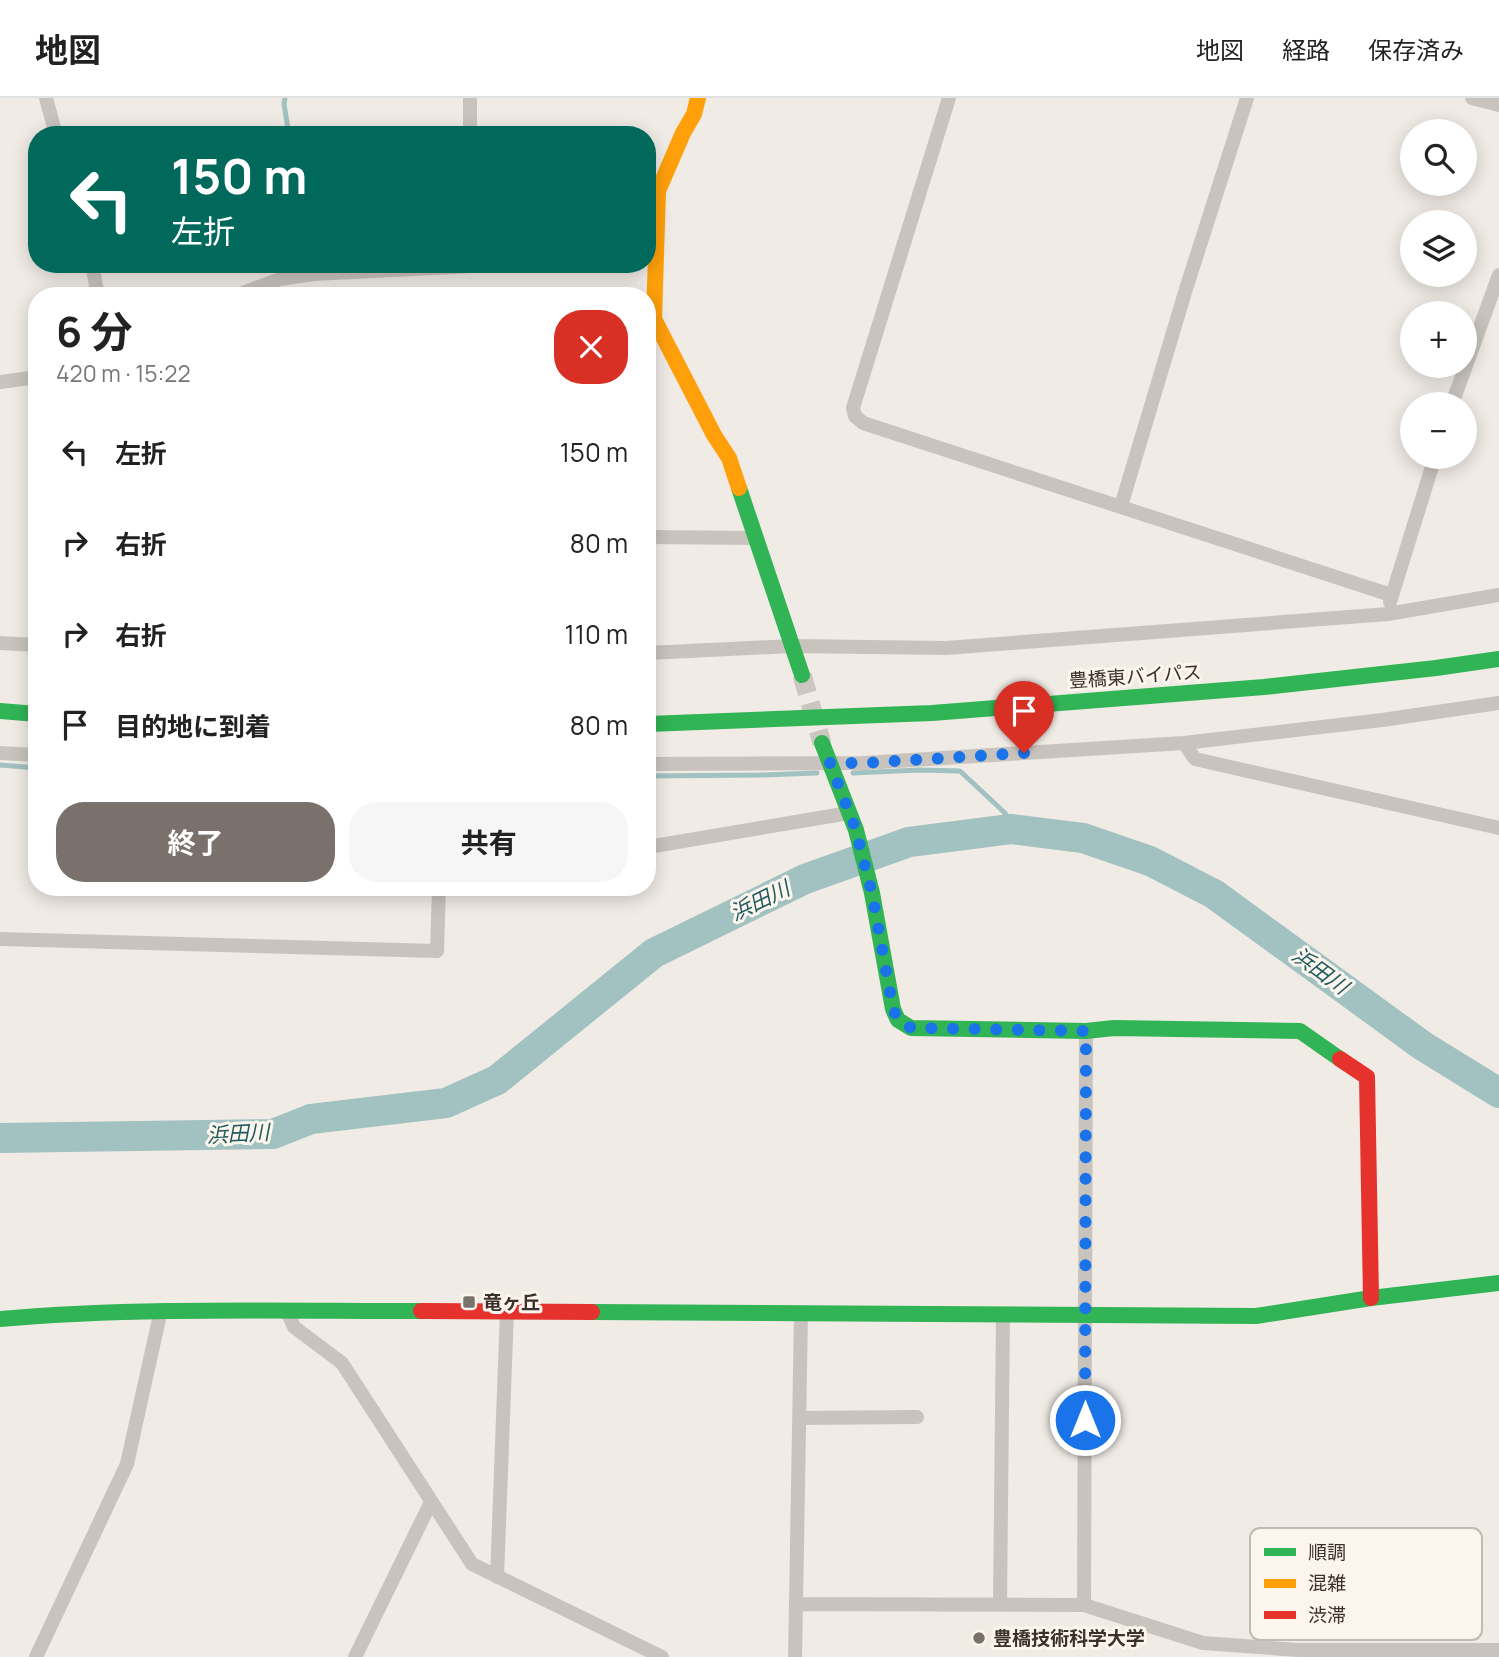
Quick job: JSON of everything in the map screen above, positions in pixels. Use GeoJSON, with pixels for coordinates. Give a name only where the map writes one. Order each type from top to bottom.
{"type":"FeatureCollection","features":[{"type":"Feature","properties":{"kind":"main road"},"geometry":{"type":"LineString","coordinates":[[656,255],[658,191],[694,114],[698,98]]}},
{"type":"Feature","properties":{"kind":"main road"},"geometry":{"type":"LineString","coordinates":[[656,323],[714,435],[729,458],[802,675]]}},
{"type":"Feature","properties":{"kind":"main road","name":"豊橋東バイパス"},"geometry":{"type":"LineString","coordinates":[[656,724],[973,710],[1264,687],[1499,659]]}},
{"type":"Feature","properties":{"kind":"main road"},"geometry":{"type":"LineString","coordinates":[[0,711],[28,713]]}},
{"type":"Feature","properties":{"kind":"main road"},"geometry":{"type":"LineString","coordinates":[[822,743],[856,830],[872,893],[893,1009],[898,1020],[911,1028],[1300,1031],[1367,1077],[1371,1298]]}},
{"type":"Feature","properties":{"kind":"main road"},"geometry":{"type":"LineString","coordinates":[[0,1319],[160,1310],[1256,1316],[1371,1298],[1499,1283]]}},
{"type":"Feature","properties":{"kind":"street"},"geometry":{"type":"LineString","coordinates":[[46,98],[54,126]]}},
{"type":"Feature","properties":{"kind":"street"},"geometry":{"type":"LineString","coordinates":[[470,98],[470,126]]}},
{"type":"Feature","properties":{"kind":"street"},"geometry":{"type":"LineString","coordinates":[[949,98],[853,408],[855,416],[863,423],[1391,596]]}},
{"type":"Feature","properties":{"kind":"street"},"geometry":{"type":"LineString","coordinates":[[1121,506],[1247,98]]}},
{"type":"Feature","properties":{"kind":"street"},"geometry":{"type":"LineString","coordinates":[[1472,98],[1499,105]]}},
{"type":"Feature","properties":{"kind":"street"},"geometry":{"type":"LineString","coordinates":[[258,287],[280,278],[330,273]]}},
{"type":"Feature","properties":{"kind":"street"},"geometry":{"type":"LineString","coordinates":[[1456,392],[1499,275]]}},
{"type":"Feature","properties":{"kind":"street"},"geometry":{"type":"LineString","coordinates":[[0,382],[28,378]]}},
{"type":"Feature","properties":{"kind":"street"},"geometry":{"type":"LineString","coordinates":[[1388,614],[1391,596],[1431,469]]}},
{"type":"Feature","properties":{"kind":"street"},"geometry":{"type":"LineString","coordinates":[[656,537],[755,538]]}},
{"type":"Feature","properties":{"kind":"street"},"geometry":{"type":"LineString","coordinates":[[656,653],[791,646],[946,648],[1388,614],[1499,595]]}},
{"type":"Feature","properties":{"kind":"street"},"geometry":{"type":"LineString","coordinates":[[0,643],[28,645]]}},
{"type":"Feature","properties":{"kind":"street"},"geometry":{"type":"LineString","coordinates":[[656,764],[864,763],[1184,743],[1382,720],[1499,703]]}},
{"type":"Feature","properties":{"kind":"street"},"geometry":{"type":"LineString","coordinates":[[1184,743],[1195,760],[1499,828]]}},
{"type":"Feature","properties":{"kind":"street"},"geometry":{"type":"LineString","coordinates":[[0,753],[28,755]]}},
{"type":"Feature","properties":{"kind":"street"},"geometry":{"type":"LineString","coordinates":[[656,846],[849,813]]}},
{"type":"Feature","properties":{"kind":"street"},"geometry":{"type":"LineString","coordinates":[[0,939],[437,951],[439,896]]}},
{"type":"Feature","properties":{"kind":"street"},"geometry":{"type":"LineString","coordinates":[[1084,1605],[1086,1031]]}},
{"type":"Feature","properties":{"kind":"street"},"geometry":{"type":"LineString","coordinates":[[36,1657],[127,1464],[160,1310]]}},
{"type":"Feature","properties":{"kind":"street"},"geometry":{"type":"LineString","coordinates":[[287,1311],[293,1327],[342,1363],[472,1564],[663,1657]]}},
{"type":"Feature","properties":{"kind":"street"},"geometry":{"type":"LineString","coordinates":[[498,1577],[507,1311]]}},
{"type":"Feature","properties":{"kind":"street"},"geometry":{"type":"LineString","coordinates":[[795,1657],[802,1313]]}},
{"type":"Feature","properties":{"kind":"street"},"geometry":{"type":"LineString","coordinates":[[1000,1604],[1003,1314]]}},
{"type":"Feature","properties":{"kind":"street"},"geometry":{"type":"LineString","coordinates":[[799,1418],[916,1417]]}},
{"type":"Feature","properties":{"kind":"street"},"geometry":{"type":"LineString","coordinates":[[355,1657],[431,1503]]}},
{"type":"Feature","properties":{"kind":"street"},"geometry":{"type":"LineString","coordinates":[[796,1604],[1084,1605],[1203,1643],[1298,1650],[1499,1650]]}},
{"type":"Feature","properties":{"kind":"waterway"},"geometry":{"type":"LineString","coordinates":[[285,98],[288,126]]}},
{"type":"Feature","properties":{"kind":"waterway"},"geometry":{"type":"LineString","coordinates":[[0,765],[28,767]]}},
{"type":"Feature","properties":{"kind":"waterway"},"geometry":{"type":"LineString","coordinates":[[853,773],[960,771],[1005,813],[1011,829]]}},
{"type":"Feature","properties":{"kind":"waterway"},"geometry":{"type":"LineString","coordinates":[[656,776],[817,773]]}},
{"type":"Feature","properties":{"kind":"waterway","name":"浜田川"},"geometry":{"type":"LineString","coordinates":[[0,1138],[273,1134],[311,1119],[446,1103],[497,1080],[654,953],[805,879],[909,842],[1011,829],[1083,838],[1150,861],[1214,894],[1423,1046],[1499,1093]]}},
{"type":"Feature","properties":{"kind":"tunnel"},"geometry":{"type":"LineString","coordinates":[[802,675],[822,743]]}},
{"type":"Feature","properties":{"kind":"traffic: fast"},"geometry":{"type":"LineString","coordinates":[[739,488],[802,675]]}},
{"type":"Feature","properties":{"kind":"traffic: fast"},"geometry":{"type":"LineString","coordinates":[[656,724],[932,713],[1264,687],[1499,659]]}},
{"type":"Feature","properties":{"kind":"traffic: fast"},"geometry":{"type":"LineString","coordinates":[[0,711],[28,713]]}},
{"type":"Feature","properties":{"kind":"traffic: fast"},"geometry":{"type":"LineString","coordinates":[[822,743],[856,830],[872,893],[893,1009],[898,1020],[911,1028],[1300,1031],[1340,1059]]}},
{"type":"Feature","properties":{"kind":"traffic: fast"},"geometry":{"type":"LineString","coordinates":[[592,1312],[1256,1316],[1371,1298],[1499,1283]]}},
{"type":"Feature","properties":{"kind":"traffic: fast"},"geometry":{"type":"LineString","coordinates":[[0,1319],[158,1311],[421,1311]]}},
{"type":"Feature","properties":{"kind":"traffic: slow"},"geometry":{"type":"LineString","coordinates":[[656,255],[658,191],[694,114],[698,98]]}},
{"type":"Feature","properties":{"kind":"traffic: slow"},"geometry":{"type":"LineString","coordinates":[[655,273],[655,287]]}},
{"type":"Feature","properties":{"kind":"traffic: slow"},"geometry":{"type":"LineString","coordinates":[[656,323],[714,435],[729,458],[739,488]]}},
{"type":"Feature","properties":{"kind":"traffic: jam"},"geometry":{"type":"LineString","coordinates":[[1340,1059],[1367,1077],[1371,1298]]}},
{"type":"Feature","properties":{"kind":"traffic: jam"},"geometry":{"type":"LineString","coordinates":[[421,1311],[592,1312]]}},
{"type":"Feature","properties":{"kind":"place","name":"竜ヶ丘"},"geometry":{"type":"Point","coordinates":[469,1302]}},
{"type":"Feature","properties":{"kind":"place","name":"豊橋技術科学大学"},"geometry":{"type":"Point","coordinates":[979,1638]}},
{"type":"Feature","properties":{"kind":"route"},"geometry":{"type":"LineString","coordinates":[[1024,753],[830,763],[856,830],[872,893],[893,1009],[898,1020],[911,1028],[1086,1031],[1085,1420]]}}]}
